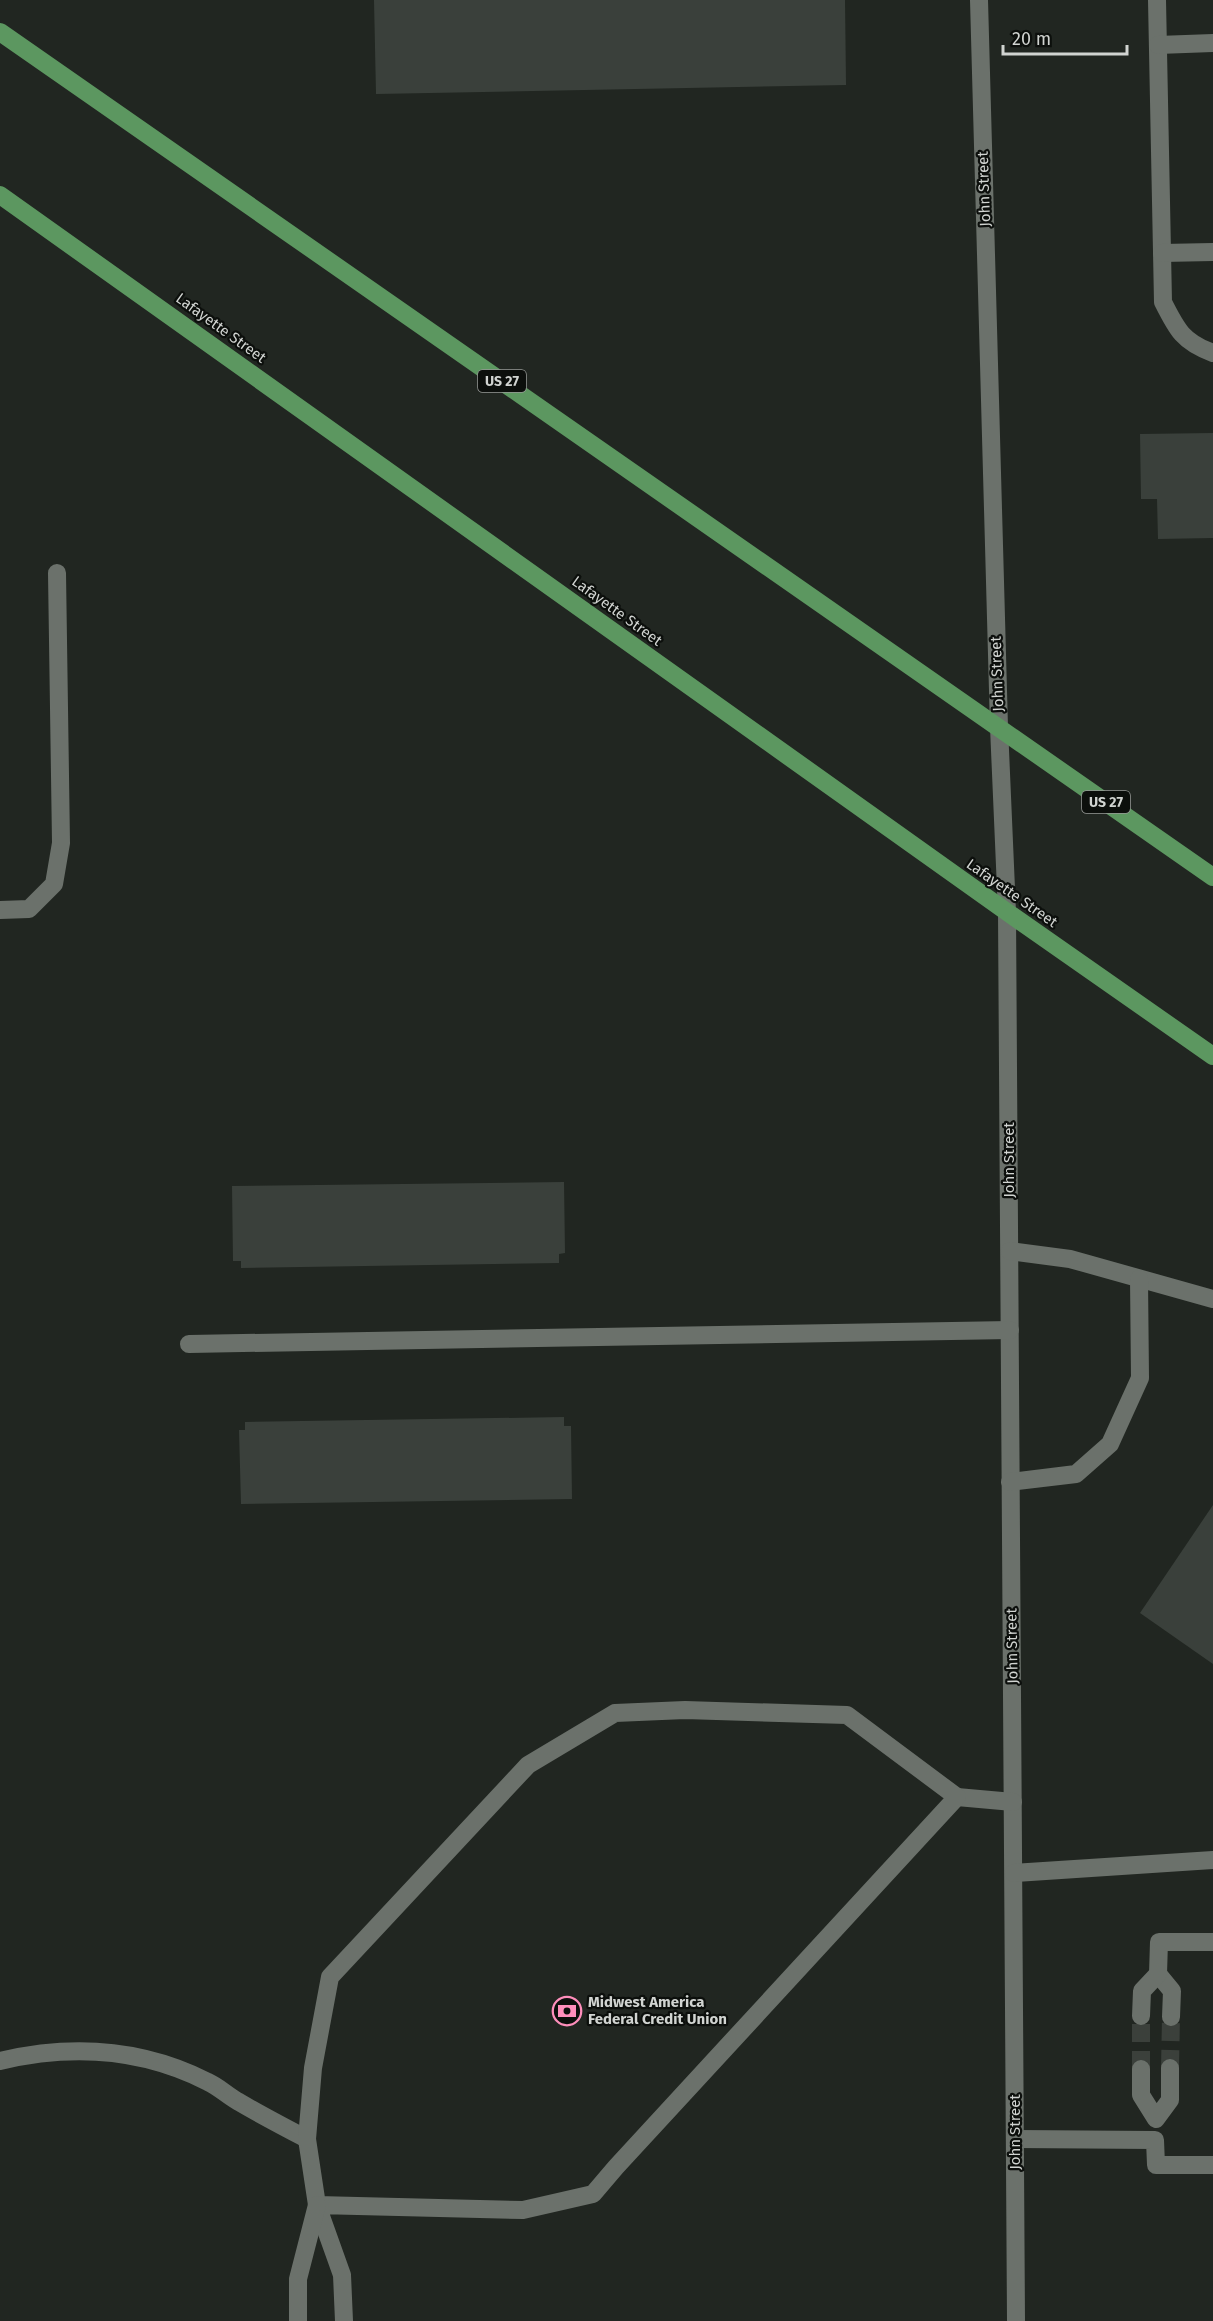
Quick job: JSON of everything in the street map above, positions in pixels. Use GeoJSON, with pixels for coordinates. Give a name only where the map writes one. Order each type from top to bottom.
{"type":"FeatureCollection","features":[{"type":"Feature","properties":{"kind":"highway","name":"US 27"},"geometry":{"type":"LineString","coordinates":[[0,32],[1213,877]]}},
{"type":"Feature","properties":{"kind":"highway","name":"Lafayette Street"},"geometry":{"type":"LineString","coordinates":[[0,195],[126,282],[1007,912],[1213,1056]]}},
{"type":"Feature","properties":{"kind":"street","name":"John Street"},"geometry":{"type":"LineString","coordinates":[[979,0],[999,727],[1007,912],[1016,2321]]}},
{"type":"Feature","properties":{"kind":"street"},"geometry":{"type":"LineString","coordinates":[[1157,0],[1163,302],[1176,329],[1197,347],[1213,353]]}},
{"type":"Feature","properties":{"kind":"street"},"geometry":{"type":"LineString","coordinates":[[1158,45],[1213,43]]}},
{"type":"Feature","properties":{"kind":"street"},"geometry":{"type":"LineString","coordinates":[[1162,253],[1213,252]]}},
{"type":"Feature","properties":{"kind":"street"},"geometry":{"type":"LineString","coordinates":[[0,910],[29,909],[54,884],[61,843],[57,573]]}},
{"type":"Feature","properties":{"kind":"street"},"geometry":{"type":"LineString","coordinates":[[1010,1251],[1070,1259],[1213,1299]]}},
{"type":"Feature","properties":{"kind":"street"},"geometry":{"type":"LineString","coordinates":[[1010,1482],[1076,1474],[1110,1444],[1140,1378],[1139,1279]]}},
{"type":"Feature","properties":{"kind":"street"},"geometry":{"type":"LineString","coordinates":[[189,1344],[1010,1330]]}},
{"type":"Feature","properties":{"kind":"street"},"geometry":{"type":"LineString","coordinates":[[344,2321],[342,2275],[317,2205],[307,2139],[313,2068],[330,1977],[528,1765],[615,1713],[685,1710],[847,1715],[957,1797],[1013,1802]]}},
{"type":"Feature","properties":{"kind":"street"},"geometry":{"type":"LineString","coordinates":[[317,2205],[523,2210],[593,2194],[957,1797]]}},
{"type":"Feature","properties":{"kind":"street"},"geometry":{"type":"LineString","coordinates":[[1014,1873],[1213,1860]]}},
{"type":"Feature","properties":{"kind":"street"},"geometry":{"type":"LineString","coordinates":[[1171,2017],[1172,1991],[1158,1974],[1159,1942],[1213,1942]]}},
{"type":"Feature","properties":{"kind":"street"},"geometry":{"type":"LineString","coordinates":[[1142,2016],[1142,1991],[1158,1974]]}},
{"type":"Feature","properties":{"kind":"street"},"geometry":{"type":"LineString","coordinates":[[0,2061],[34,2053],[76,2049],[149,2058],[209,2082],[237,2101],[307,2139]]}},
{"type":"Feature","properties":{"kind":"street"},"geometry":{"type":"LineString","coordinates":[[1170,2068],[1170,2100],[1156,2119],[1156,2165],[1213,2165]]}},
{"type":"Feature","properties":{"kind":"street"},"geometry":{"type":"LineString","coordinates":[[1141,2069],[1141,2095],[1156,2119]]}},
{"type":"Feature","properties":{"kind":"street"},"geometry":{"type":"LineString","coordinates":[[1016,2139],[1155,2140]]}},
{"type":"Feature","properties":{"kind":"street"},"geometry":{"type":"LineString","coordinates":[[298,2321],[298,2279],[317,2205]]}},
{"type":"Feature","properties":{"kind":"building"},"geometry":{"type":"Polygon","coordinates":[[[374,0],[845,0],[846,85],[376,94],[374,0]]]}},
{"type":"Feature","properties":{"kind":"building"},"geometry":{"type":"Polygon","coordinates":[[[1213,433],[1213,538],[1158,539],[1157,499],[1141,499],[1140,434],[1213,433]]]}},
{"type":"Feature","properties":{"kind":"building"},"geometry":{"type":"Polygon","coordinates":[[[564,1182],[565,1253],[559,1254],[559,1263],[241,1268],[241,1261],[233,1261],[232,1186],[564,1182]]]}},
{"type":"Feature","properties":{"kind":"building"},"geometry":{"type":"Polygon","coordinates":[[[564,1417],[564,1426],[571,1426],[572,1499],[241,1504],[239,1430],[245,1430],[245,1422],[564,1417]]]}},
{"type":"Feature","properties":{"kind":"building"},"geometry":{"type":"Polygon","coordinates":[[[1213,1505],[1213,1664],[1140,1613],[1213,1505]]]}},
{"type":"Feature","properties":{"kind":"tunnel"},"geometry":{"type":"LineString","coordinates":[[1141,2016],[1141,2069]]}},
{"type":"Feature","properties":{"kind":"tunnel"},"geometry":{"type":"LineString","coordinates":[[1170,2068],[1171,2017]]}},
{"type":"Feature","properties":{"kind":"place","name":"Midwest America Federal Credit Union"},"geometry":{"type":"Point","coordinates":[567,2011]}}]}
